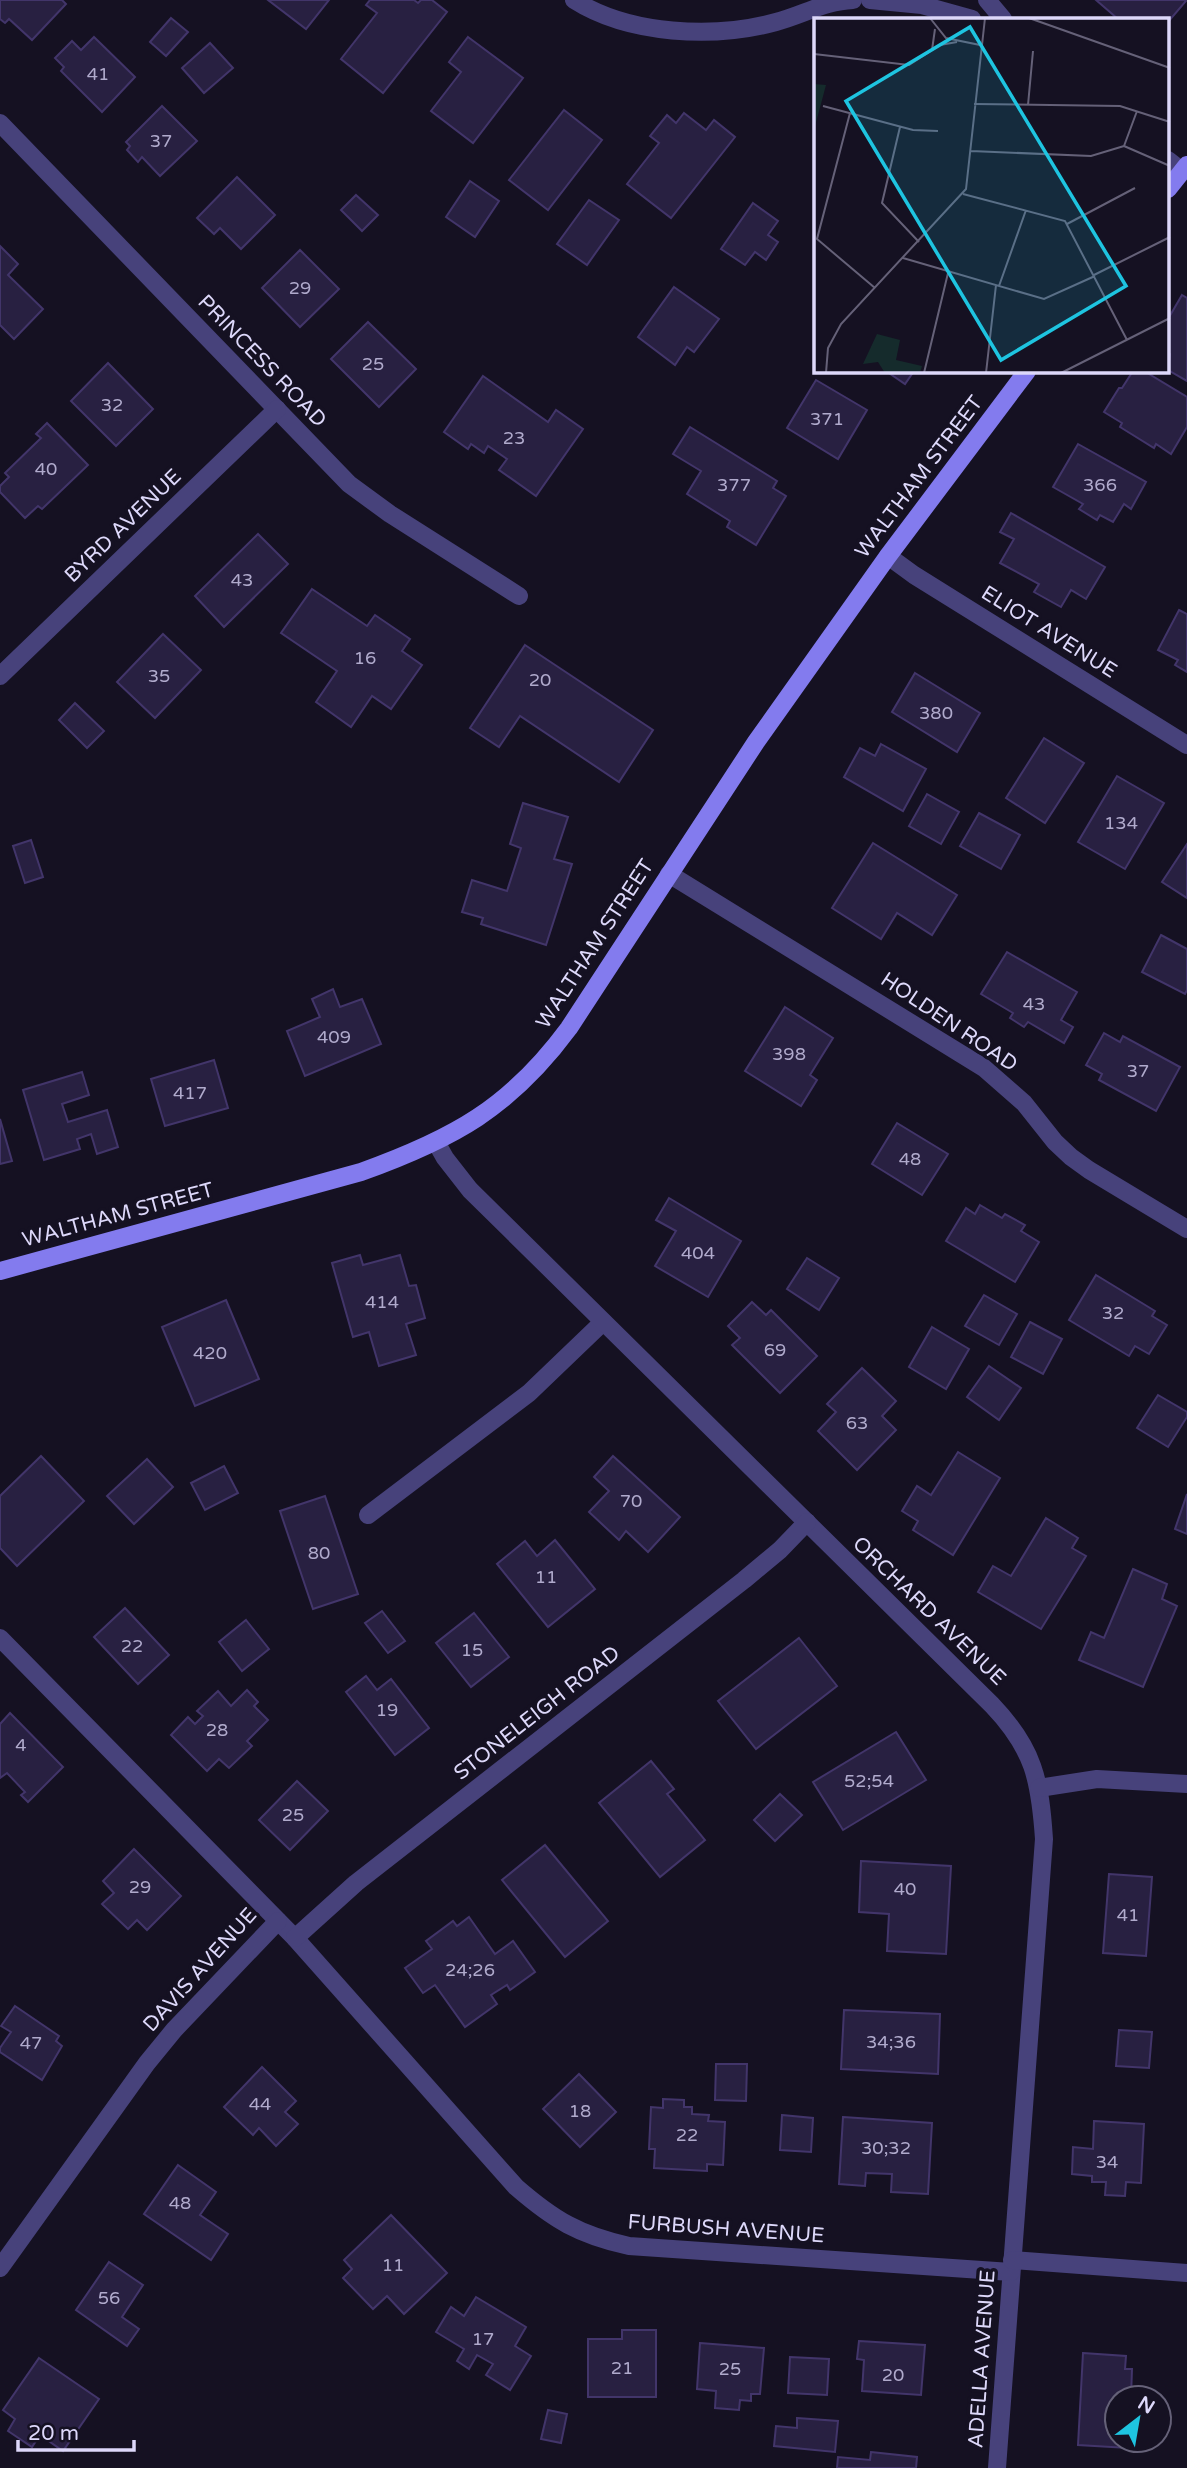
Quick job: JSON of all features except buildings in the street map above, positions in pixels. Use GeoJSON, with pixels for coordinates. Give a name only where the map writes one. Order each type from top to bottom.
{"type":"FeatureCollection","features":[{"type":"Feature","properties":{"kind":"main road"},"geometry":{"type":"LineString","coordinates":[[1170,185],[1179,165]]}},
{"type":"Feature","properties":{"kind":"main road","name":"WALTHAM STREET"},"geometry":{"type":"LineString","coordinates":[[0,1271],[361,1172],[436,1142],[497,1105],[554,1049],[756,742],[888,556],[1025,373]]}},
{"type":"Feature","properties":{"kind":"street"},"geometry":{"type":"LineString","coordinates":[[574,0],[597,13],[622,22],[652,28],[687,30],[728,29],[773,23],[824,3],[853,0]]}},
{"type":"Feature","properties":{"kind":"street"},"geometry":{"type":"LineString","coordinates":[[870,0],[922,5],[968,18]]}},
{"type":"Feature","properties":{"kind":"street"},"geometry":{"type":"LineString","coordinates":[[987,0],[1002,18]]}},
{"type":"Feature","properties":{"kind":"street","name":"PRINCESS ROAD"},"geometry":{"type":"LineString","coordinates":[[0,123],[355,489],[519,596]]}},
{"type":"Feature","properties":{"kind":"street","name":"BYRD AVENUE"},"geometry":{"type":"LineString","coordinates":[[0,676],[277,409]]}},
{"type":"Feature","properties":{"kind":"street","name":"ELIOT AVENUE"},"geometry":{"type":"LineString","coordinates":[[888,556],[914,575],[1187,745]]}},
{"type":"Feature","properties":{"kind":"street","name":"HOLDEN ROAD"},"geometry":{"type":"LineString","coordinates":[[669,874],[984,1068],[1024,1103],[1055,1142],[1071,1157],[1187,1229]]}},
{"type":"Feature","properties":{"kind":"street","name":"ORCHARD AVENUE"},"geometry":{"type":"LineString","coordinates":[[436,1142],[470,1190],[1009,1722],[1023,1741],[1039,1788],[1043,1821],[1043,1860],[1012,2266]]}},
{"type":"Feature","properties":{"kind":"street"},"geometry":{"type":"LineString","coordinates":[[368,1515],[529,1393],[603,1322]]}},
{"type":"Feature","properties":{"kind":"street","name":"STONELEIGH ROAD"},"geometry":{"type":"LineString","coordinates":[[295,1938],[366,1875],[753,1573],[807,1522]]}},
{"type":"Feature","properties":{"kind":"street","name":"DAVIS AVENUE"},"geometry":{"type":"LineString","coordinates":[[0,1638],[278,1921],[147,2063],[0,2268]]}},
{"type":"Feature","properties":{"kind":"street"},"geometry":{"type":"LineString","coordinates":[[1039,1788],[1097,1779],[1187,1784]]}},
{"type":"Feature","properties":{"kind":"street","name":"FURBUSH AVENUE"},"geometry":{"type":"LineString","coordinates":[[278,1921],[516,2187],[558,2220],[579,2232],[629,2246],[1012,2266]]}},
{"type":"Feature","properties":{"kind":"street","name":"ADELLA AVENUE"},"geometry":{"type":"LineString","coordinates":[[997,2468],[1012,2266],[1187,2273]]}}]}
